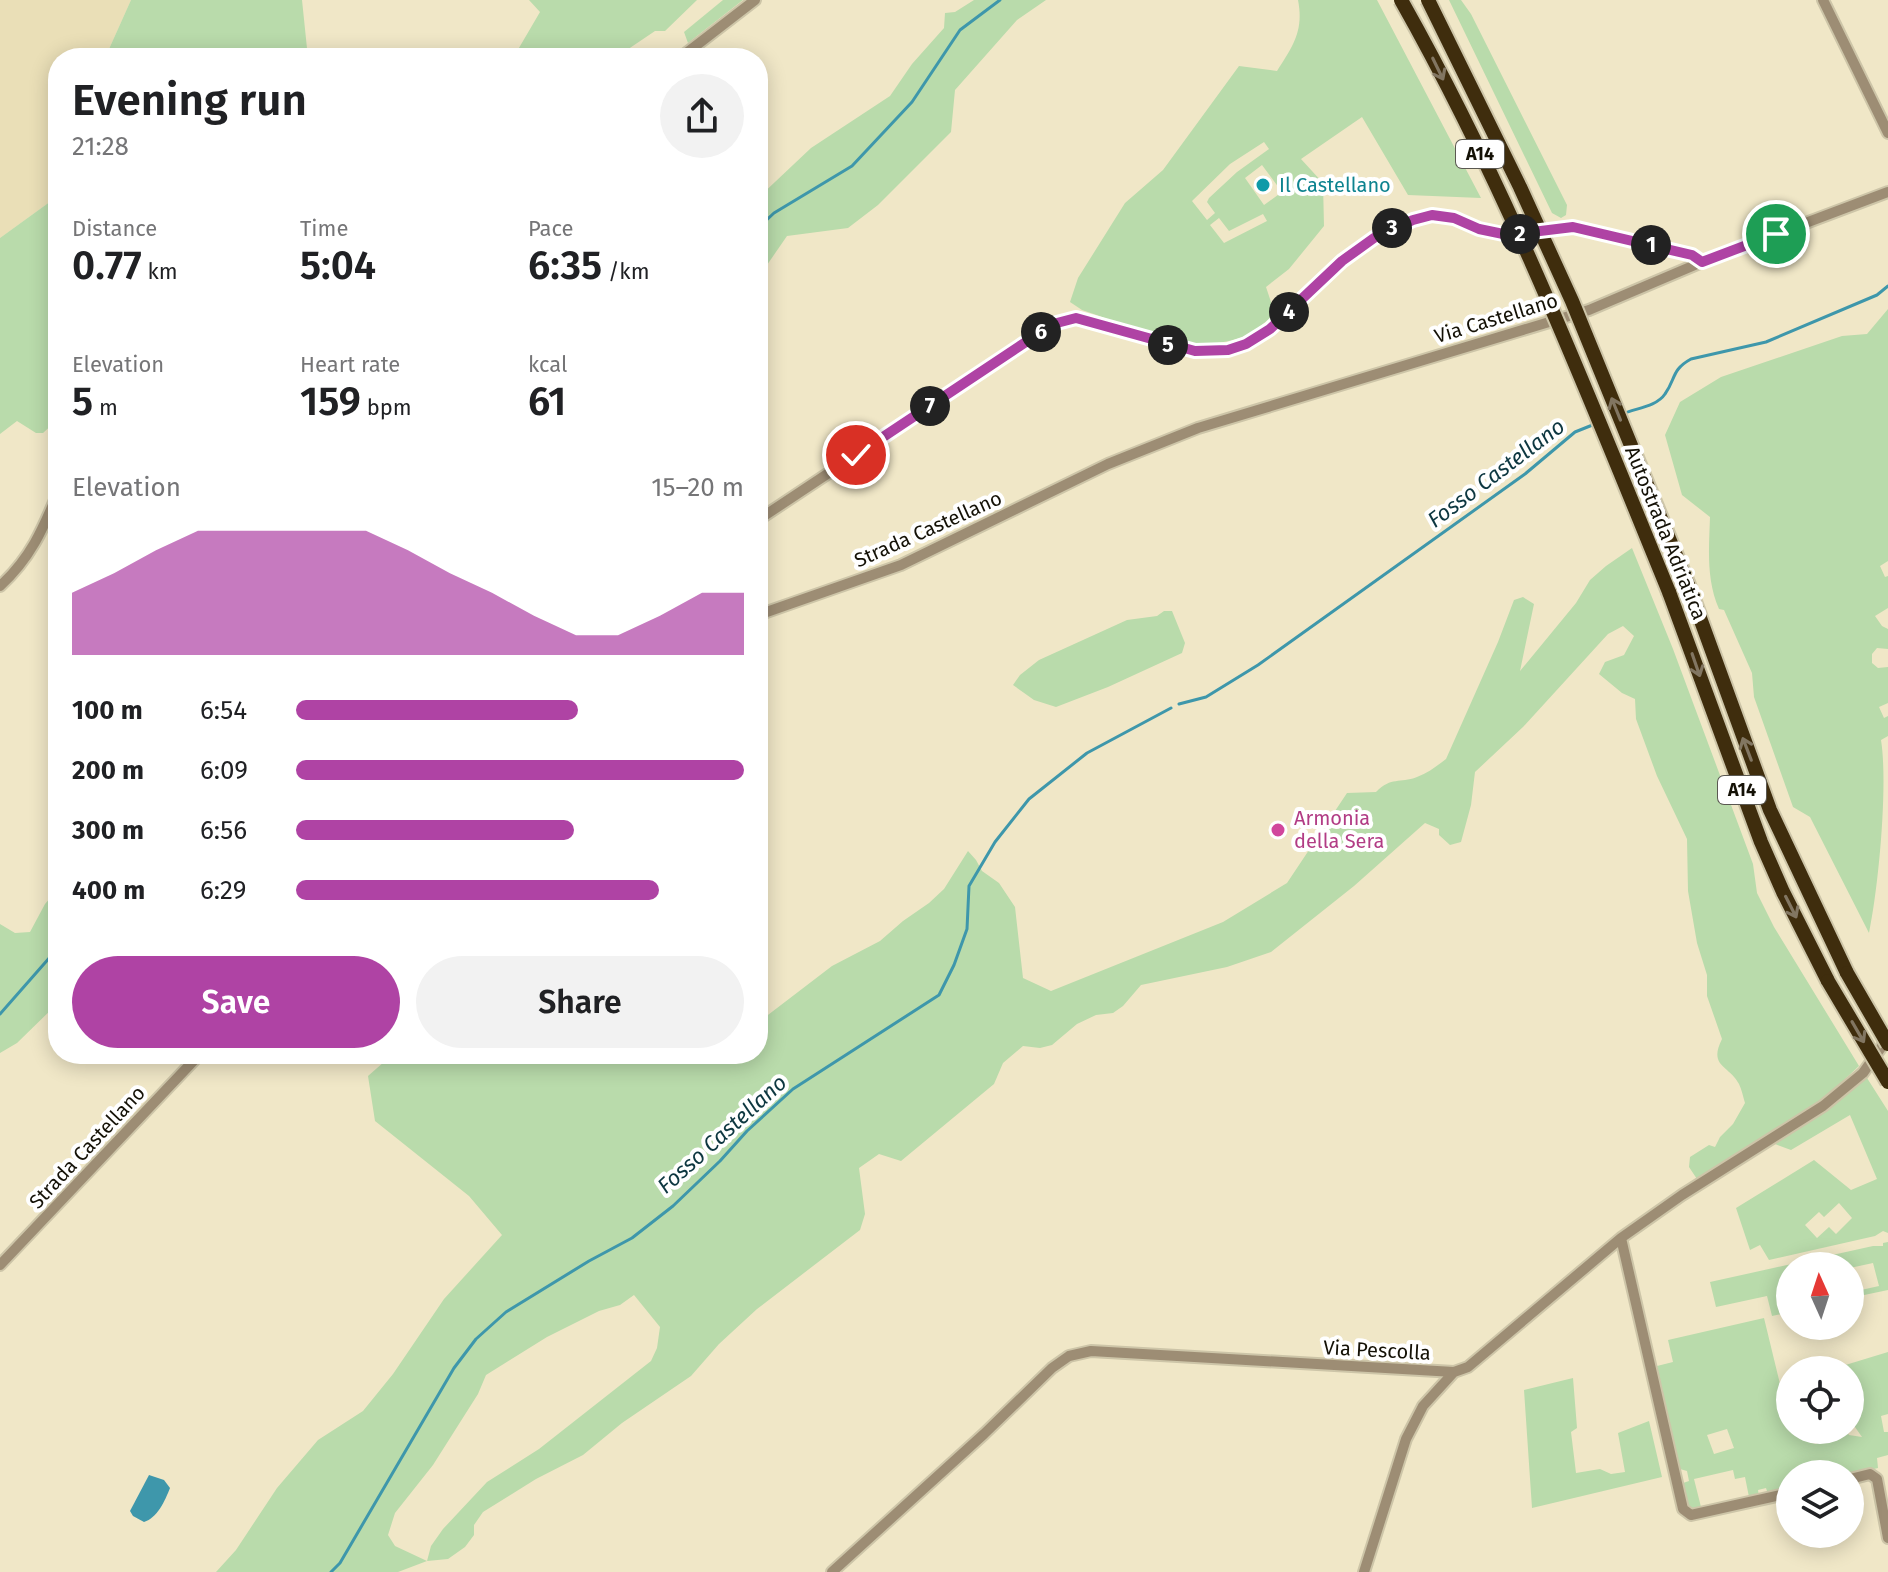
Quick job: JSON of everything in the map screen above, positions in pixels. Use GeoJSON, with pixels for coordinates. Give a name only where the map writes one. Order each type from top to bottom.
{"type":"FeatureCollection","features":[{"type":"Feature","properties":{"kind":"highway","name":"Autostrada Adriatica"},"geometry":{"type":"LineString","coordinates":[[1401,0],[1485,163],[1554,309],[1669,592],[1761,842],[1783,892],[1828,981],[1888,1082]]}},
{"type":"Feature","properties":{"kind":"highway","name":"Autostrada Adriatica"},"geometry":{"type":"LineString","coordinates":[[1428,0],[1572,301],[1688,585],[1770,810],[1817,916],[1888,1041]]}},
{"type":"Feature","properties":{"kind":"street"},"geometry":{"type":"LineString","coordinates":[[693,48],[755,0]]}},
{"type":"Feature","properties":{"kind":"street"},"geometry":{"type":"LineString","coordinates":[[1823,0],[1888,133]]}},
{"type":"Feature","properties":{"kind":"street","name":"Via Castellano"},"geometry":{"type":"LineString","coordinates":[[1108,464],[1198,428],[1589,310],[1702,262],[1888,192]]}},
{"type":"Feature","properties":{"kind":"street"},"geometry":{"type":"LineString","coordinates":[[768,513],[1053,324],[1076,318],[1195,351],[1228,350],[1246,344],[1270,329],[1342,261],[1374,238],[1413,220],[1432,215],[1454,218],[1479,229],[1508,235],[1573,227],[1588,229],[1692,255],[1702,262]]}},
{"type":"Feature","properties":{"kind":"street","name":"Strada Castellano"},"geometry":{"type":"LineString","coordinates":[[768,612],[901,565],[1108,464]]}},
{"type":"Feature","properties":{"kind":"street"},"geometry":{"type":"LineString","coordinates":[[0,586],[18,570],[37,543],[48,517]]}},
{"type":"Feature","properties":{"kind":"street","name":"Via Pescolla"},"geometry":{"type":"LineString","coordinates":[[836,1571],[1052,1368],[1069,1356],[1091,1351],[1454,1372],[1474,1364],[1621,1238],[1682,1195],[1823,1106],[1863,1073],[1888,1041]]}},
{"type":"Feature","properties":{"kind":"street","name":"Strada Castellano"},"geometry":{"type":"LineString","coordinates":[[0,1265],[191,1064]]}},
{"type":"Feature","properties":{"kind":"street"},"geometry":{"type":"LineString","coordinates":[[1621,1238],[1683,1509],[1691,1515],[1776,1496]]}},
{"type":"Feature","properties":{"kind":"street"},"geometry":{"type":"LineString","coordinates":[[1364,1572],[1406,1439],[1423,1406],[1454,1372]]}},
{"type":"Feature","properties":{"kind":"street"},"geometry":{"type":"LineString","coordinates":[[1864,1476],[1870,1474],[1877,1479],[1888,1538]]}},
{"type":"Feature","properties":{"kind":"shaded area"},"geometry":{"type":"Polygon","coordinates":[[[0,0],[131,0],[109,48],[48,48],[48,203],[0,238],[0,0]]]}},
{"type":"Feature","properties":{"kind":"green space"},"geometry":{"type":"Polygon","coordinates":[[[131,0],[302,0],[307,48],[109,48],[131,0]]]}},
{"type":"Feature","properties":{"kind":"green space"},"geometry":{"type":"Polygon","coordinates":[[[529,0],[697,0],[665,31],[655,31],[630,48],[519,48],[540,12],[529,0]]]}},
{"type":"Feature","properties":{"kind":"green space"},"geometry":{"type":"Polygon","coordinates":[[[723,0],[743,0],[688,43],[684,32],[723,0]]]}},
{"type":"Feature","properties":{"kind":"green space"},"geometry":{"type":"Polygon","coordinates":[[[974,0],[1046,0],[1017,20],[955,90],[951,132],[878,205],[848,228],[787,236],[768,264],[768,189],[811,148],[890,96],[912,64],[944,28],[945,13],[955,12],[974,0]]]}},
{"type":"Feature","properties":{"kind":"green space"},"geometry":{"type":"Polygon","coordinates":[[[1298,0],[1377,0],[1481,198],[1408,195],[1362,117],[1301,159],[1323,183],[1324,226],[1289,269],[1266,287],[1275,314],[1253,331],[1225,342],[1183,342],[1121,324],[1082,310],[1070,302],[1078,278],[1125,203],[1163,170],[1239,66],[1277,71],[1296,38],[1298,0]],[[1264,142],[1230,164],[1192,201],[1207,220],[1215,213],[1207,202],[1209,198],[1237,172],[1269,149],[1264,142]],[[1262,165],[1245,178],[1264,205],[1282,192],[1262,165]],[[1263,214],[1229,231],[1219,218],[1210,225],[1224,243],[1267,221],[1263,214]]]}},
{"type":"Feature","properties":{"kind":"green space"},"geometry":{"type":"Polygon","coordinates":[[[1449,0],[1461,0],[1471,14],[1567,205],[1566,215],[1561,218],[1552,213],[1449,0]]]}},
{"type":"Feature","properties":{"kind":"green space"},"geometry":{"type":"Polygon","coordinates":[[[48,203],[48,428],[43,433],[36,433],[17,421],[0,434],[0,238],[48,203]]]}},
{"type":"Feature","properties":{"kind":"green space"},"geometry":{"type":"Polygon","coordinates":[[[1888,309],[1888,561],[1880,566],[1885,577],[1888,576],[1888,608],[1875,616],[1888,629],[1888,649],[1877,648],[1872,654],[1872,663],[1878,668],[1888,667],[1888,703],[1879,707],[1884,718],[1888,716],[1888,736],[1881,740],[1881,835],[1869,933],[1810,817],[1793,807],[1754,697],[1752,673],[1724,610],[1719,609],[1715,598],[1709,564],[1710,517],[1682,495],[1665,435],[1680,402],[1721,377],[1842,336],[1867,334],[1888,309]]]}},
{"type":"Feature","properties":{"kind":"green space"},"geometry":{"type":"Polygon","coordinates":[[[1632,548],[1753,864],[1757,893],[1774,927],[1859,1066],[1814,1108],[1697,1179],[1689,1167],[1690,1157],[1709,1145],[1715,1147],[1745,1103],[1739,1084],[1717,1055],[1722,1039],[1707,996],[1707,975],[1697,943],[1688,891],[1687,839],[1657,776],[1636,719],[1635,699],[1622,693],[1599,674],[1605,662],[1624,655],[1634,636],[1623,626],[1608,634],[1523,727],[1475,772],[1471,805],[1461,842],[1450,845],[1439,835],[1439,829],[1425,823],[1354,886],[1271,952],[1227,967],[1141,985],[1113,1013],[1096,1015],[1077,1024],[1052,1045],[1040,1048],[1023,1046],[1003,1063],[994,1084],[901,1161],[879,1154],[859,1168],[865,1214],[860,1230],[757,1309],[719,1344],[691,1376],[622,1423],[583,1455],[536,1479],[483,1512],[474,1525],[474,1535],[465,1547],[448,1559],[427,1561],[398,1572],[216,1572],[236,1550],[277,1488],[318,1440],[363,1411],[393,1374],[444,1299],[502,1235],[469,1196],[375,1121],[368,1076],[382,1064],[768,1064],[768,1015],[832,966],[880,941],[929,903],[944,889],[968,851],[982,871],[999,883],[1015,907],[1023,978],[1051,991],[1223,922],[1287,883],[1347,793],[1376,792],[1391,782],[1421,775],[1446,759],[1514,600],[1523,597],[1534,604],[1520,671],[1576,603],[1590,580],[1632,548]],[[634,1295],[620,1305],[599,1311],[547,1337],[486,1375],[478,1394],[433,1465],[395,1513],[388,1535],[395,1546],[427,1561],[431,1546],[443,1529],[487,1482],[539,1449],[651,1361],[657,1348],[660,1327],[634,1295]]]}},
{"type":"Feature","properties":{"kind":"green space"},"geometry":{"type":"Polygon","coordinates":[[[1164,611],[1172,611],[1185,643],[1182,653],[1056,707],[1034,700],[1013,685],[1039,660],[1127,620],[1157,616],[1164,611]]]}},
{"type":"Feature","properties":{"kind":"green space"},"geometry":{"type":"Polygon","coordinates":[[[48,901],[48,1013],[17,1043],[0,1053],[0,924],[15,933],[30,932],[48,901]]]}},
{"type":"Feature","properties":{"kind":"green space"},"geometry":{"type":"Polygon","coordinates":[[[1867,1078],[1888,1111],[1888,1233],[1883,1231],[1875,1236],[1804,1252],[1776,1252],[1776,1258],[1769,1260],[1760,1245],[1750,1250],[1736,1208],[1814,1160],[1851,1190],[1877,1179],[1850,1115],[1791,1150],[1775,1144],[1826,1111],[1867,1078]],[[1839,1203],[1824,1217],[1819,1212],[1805,1225],[1817,1238],[1829,1227],[1836,1234],[1852,1218],[1839,1203]]]}},
{"type":"Feature","properties":{"kind":"green space"},"geometry":{"type":"Polygon","coordinates":[[[1888,1242],[1888,1290],[1864,1295],[1864,1289],[1879,1286],[1873,1263],[1864,1265],[1864,1252],[1846,1252],[1883,1246],[1888,1242]]]}},
{"type":"Feature","properties":{"kind":"green space"},"geometry":{"type":"Polygon","coordinates":[[[1776,1267],[1776,1315],[1772,1316],[1767,1296],[1716,1307],[1710,1282],[1776,1267]]]}},
{"type":"Feature","properties":{"kind":"green space"},"geometry":{"type":"Polygon","coordinates":[[[1764,1318],[1776,1368],[1776,1444],[1864,1444],[1864,1359],[1888,1352],[1888,1414],[1881,1416],[1884,1432],[1888,1432],[1888,1455],[1877,1458],[1878,1468],[1864,1472],[1864,1460],[1776,1460],[1776,1492],[1768,1494],[1766,1488],[1758,1490],[1759,1496],[1695,1510],[1689,1507],[1683,1483],[1689,1481],[1687,1471],[1680,1469],[1657,1366],[1673,1362],[1668,1340],[1764,1318]],[[1727,1429],[1707,1435],[1714,1454],[1734,1448],[1727,1429]],[[1733,1470],[1694,1479],[1701,1507],[1749,1497],[1745,1477],[1735,1479],[1733,1470]]]}},
{"type":"Feature","properties":{"kind":"green space"},"geometry":{"type":"Polygon","coordinates":[[[1573,1378],[1577,1428],[1571,1432],[1576,1473],[1600,1469],[1611,1474],[1625,1472],[1618,1433],[1649,1421],[1662,1477],[1532,1508],[1524,1390],[1573,1378]]]}},
{"type":"Feature","properties":{"kind":"water"},"geometry":{"type":"Polygon","coordinates":[[[149,1475],[164,1480],[170,1488],[157,1513],[144,1522],[130,1511],[149,1475]]]}},
{"type":"Feature","properties":{"kind":"waterway"},"geometry":{"type":"LineString","coordinates":[[768,219],[852,166],[912,102],[960,30],[1000,0]]}},
{"type":"Feature","properties":{"kind":"waterway","name":"Fosso Castellano"},"geometry":{"type":"LineString","coordinates":[[1625,413],[1662,398],[1677,371],[1691,359],[1766,342],[1877,295],[1888,286]]}},
{"type":"Feature","properties":{"kind":"waterway","name":"Fosso Castellano"},"geometry":{"type":"LineString","coordinates":[[1179,704],[1206,697],[1258,665],[1525,474],[1575,432],[1595,424]]}},
{"type":"Feature","properties":{"kind":"waterway","name":"Fosso Castellano"},"geometry":{"type":"LineString","coordinates":[[331,1572],[340,1563],[454,1368],[476,1339],[506,1312],[632,1238],[673,1206],[793,1089],[939,995],[967,929],[969,886],[995,842],[1029,799],[1087,753],[1171,708]]}},
{"type":"Feature","properties":{"kind":"waterway"},"geometry":{"type":"LineString","coordinates":[[0,1014],[48,959]]}},
{"type":"Feature","properties":{"kind":"place","name":"Il Castellano"},"geometry":{"type":"Point","coordinates":[1263,185]}},
{"type":"Feature","properties":{"kind":"place","name":"Armonia della Sera"},"geometry":{"type":"Point","coordinates":[1278,830]}},
{"type":"Feature","properties":{"kind":"route"},"geometry":{"type":"LineString","coordinates":[[856,455],[1053,324],[1064,320],[1076,318],[1195,351],[1228,350],[1246,344],[1270,329],[1342,261],[1374,238],[1392,228],[1432,215],[1454,218],[1479,229],[1508,235],[1573,227],[1588,229],[1692,255],[1702,262],[1776,234]]}}]}
